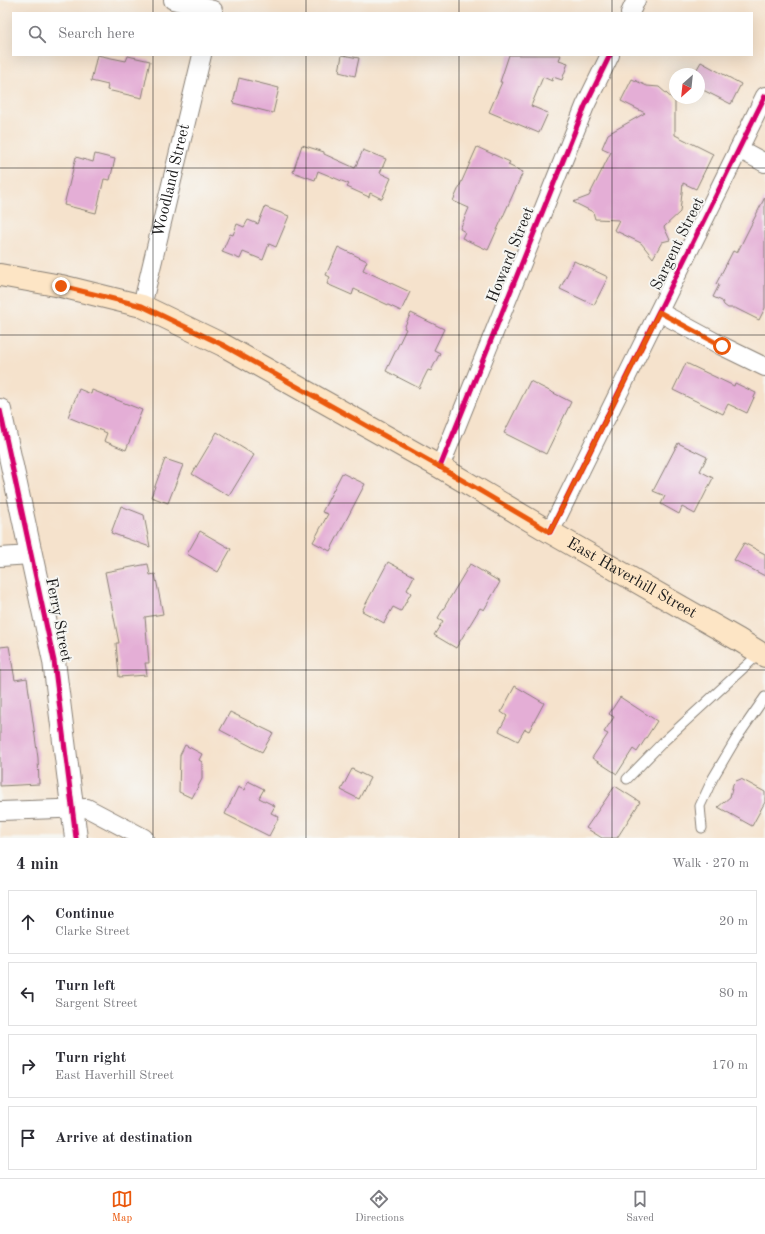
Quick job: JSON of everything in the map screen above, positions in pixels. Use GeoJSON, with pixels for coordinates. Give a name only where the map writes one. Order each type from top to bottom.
{"type":"FeatureCollection","features":[{"type":"Feature","properties":{"kind":"main road","name":"East Haverhill Street"},"geometry":{"type":"LineString","coordinates":[[0,275],[61,286],[142,306],[223,345],[440,467],[739,640],[762,655]]}},
{"type":"Feature","properties":{"kind":"street"},"geometry":{"type":"LineString","coordinates":[[173,0],[213,8]]}},
{"type":"Feature","properties":{"kind":"street"},"geometry":{"type":"LineString","coordinates":[[630,12],[636,0]]}},
{"type":"Feature","properties":{"kind":"street","name":"Woodland Street"},"geometry":{"type":"LineString","coordinates":[[142,306],[202,56]]}},
{"type":"Feature","properties":{"kind":"street","name":"Howard Street"},"geometry":{"type":"LineString","coordinates":[[440,467],[585,106],[610,56]]}},
{"type":"Feature","properties":{"kind":"street","name":"Sargent Street"},"geometry":{"type":"LineString","coordinates":[[550,532],[765,96]]}},
{"type":"Feature","properties":{"kind":"street"},"geometry":{"type":"LineString","coordinates":[[739,149],[765,163]]}},
{"type":"Feature","properties":{"kind":"street"},"geometry":{"type":"LineString","coordinates":[[659,312],[765,367]]}},
{"type":"Feature","properties":{"kind":"street","name":"Ferry Street"},"geometry":{"type":"LineString","coordinates":[[0,410],[54,661],[76,838]]}},
{"type":"Feature","properties":{"kind":"street"},"geometry":{"type":"LineString","coordinates":[[0,557],[31,555]]}},
{"type":"Feature","properties":{"kind":"street"},"geometry":{"type":"LineString","coordinates":[[0,811],[87,808],[144,838]]}},
{"type":"Feature","properties":{"kind":"lane"},"geometry":{"type":"LineString","coordinates":[[627,779],[663,742],[762,655]]}},
{"type":"Feature","properties":{"kind":"lane"},"geometry":{"type":"LineString","coordinates":[[702,828],[700,806],[713,778],[736,738],[765,697]]}},
{"type":"Feature","properties":{"kind":"building"},"geometry":{"type":"Polygon","coordinates":[[[97,56],[126,61],[128,56],[150,61],[142,98],[107,90],[108,85],[91,81],[97,56]]]}},
{"type":"Feature","properties":{"kind":"building"},"geometry":{"type":"Polygon","coordinates":[[[342,56],[359,58],[355,76],[339,72],[342,56]]]}},
{"type":"Feature","properties":{"kind":"building"},"geometry":{"type":"Polygon","coordinates":[[[509,56],[561,56],[559,60],[568,63],[562,80],[553,77],[552,81],[543,77],[531,106],[548,113],[539,133],[489,112],[502,82],[500,82],[509,56]]]}},
{"type":"Feature","properties":{"kind":"building"},"geometry":{"type":"Polygon","coordinates":[[[701,62],[741,84],[731,104],[705,91],[705,68],[698,68],[701,62]]]}},
{"type":"Feature","properties":{"kind":"building"},"geometry":{"type":"Polygon","coordinates":[[[239,78],[279,88],[273,113],[233,103],[239,78]]]}},
{"type":"Feature","properties":{"kind":"building"},"geometry":{"type":"Polygon","coordinates":[[[632,79],[647,86],[659,87],[669,96],[669,104],[675,104],[675,135],[713,154],[696,189],[683,183],[680,212],[664,227],[670,240],[662,242],[653,258],[641,243],[614,230],[619,220],[595,219],[593,212],[573,202],[589,196],[611,152],[602,148],[608,134],[645,113],[621,101],[632,79]]]}},
{"type":"Feature","properties":{"kind":"building"},"geometry":{"type":"Polygon","coordinates":[[[302,145],[324,152],[324,154],[355,168],[363,150],[386,159],[380,173],[391,178],[382,199],[370,193],[369,197],[347,187],[349,184],[318,171],[315,180],[293,172],[302,145]]]}},
{"type":"Feature","properties":{"kind":"building"},"geometry":{"type":"Polygon","coordinates":[[[477,147],[510,162],[508,165],[523,172],[488,250],[462,238],[465,232],[460,229],[469,208],[453,201],[477,147]]]}},
{"type":"Feature","properties":{"kind":"building"},"geometry":{"type":"Polygon","coordinates":[[[95,154],[115,159],[110,180],[104,179],[96,213],[64,205],[76,157],[93,162],[95,154]]]}},
{"type":"Feature","properties":{"kind":"building"},"geometry":{"type":"Polygon","coordinates":[[[765,197],[765,308],[759,320],[735,308],[728,308],[722,301],[713,297],[719,285],[716,284],[733,251],[737,253],[765,197]]]}},
{"type":"Feature","properties":{"kind":"building"},"geometry":{"type":"Polygon","coordinates":[[[265,207],[289,216],[276,247],[269,244],[263,260],[243,252],[240,259],[222,252],[230,234],[233,235],[237,224],[244,227],[248,220],[258,224],[265,207]]]}},
{"type":"Feature","properties":{"kind":"building"},"geometry":{"type":"Polygon","coordinates":[[[338,247],[367,261],[363,270],[410,292],[401,311],[354,289],[352,295],[327,284],[330,277],[326,275],[338,247]]]}},
{"type":"Feature","properties":{"kind":"building"},"geometry":{"type":"Polygon","coordinates":[[[574,261],[608,277],[594,305],[560,289],[574,261]]]}},
{"type":"Feature","properties":{"kind":"building"},"geometry":{"type":"Polygon","coordinates":[[[411,313],[444,329],[434,350],[440,353],[431,371],[428,370],[419,388],[386,371],[406,329],[404,328],[411,313]]]}},
{"type":"Feature","properties":{"kind":"building"},"geometry":{"type":"Polygon","coordinates":[[[686,363],[734,386],[735,383],[756,393],[747,413],[728,404],[723,414],[673,390],[686,363]]]}},
{"type":"Feature","properties":{"kind":"building"},"geometry":{"type":"Polygon","coordinates":[[[530,381],[571,402],[546,454],[504,433],[530,381]]]}},
{"type":"Feature","properties":{"kind":"building"},"geometry":{"type":"Polygon","coordinates":[[[79,389],[91,394],[92,390],[142,410],[126,450],[104,441],[107,433],[68,417],[79,389]]]}},
{"type":"Feature","properties":{"kind":"building"},"geometry":{"type":"Polygon","coordinates":[[[217,432],[254,455],[229,496],[192,474],[217,432]]]}},
{"type":"Feature","properties":{"kind":"building"},"geometry":{"type":"Polygon","coordinates":[[[678,443],[707,457],[700,471],[713,478],[695,514],[682,507],[679,514],[661,504],[665,496],[653,491],[678,443]]]}},
{"type":"Feature","properties":{"kind":"building"},"geometry":{"type":"Polygon","coordinates":[[[165,459],[183,465],[168,503],[151,497],[165,459]]]}},
{"type":"Feature","properties":{"kind":"building"},"geometry":{"type":"Polygon","coordinates":[[[342,473],[365,484],[330,551],[313,542],[328,514],[322,512],[342,473]]]}},
{"type":"Feature","properties":{"kind":"building"},"geometry":{"type":"Polygon","coordinates":[[[121,506],[144,515],[150,547],[111,533],[121,506]]]}},
{"type":"Feature","properties":{"kind":"building"},"geometry":{"type":"Polygon","coordinates":[[[200,531],[231,549],[218,572],[187,554],[200,531]]]}},
{"type":"Feature","properties":{"kind":"building"},"geometry":{"type":"Polygon","coordinates":[[[744,543],[765,554],[765,576],[734,560],[744,543]]]}},
{"type":"Feature","properties":{"kind":"building"},"geometry":{"type":"Polygon","coordinates":[[[388,562],[414,576],[407,590],[411,593],[401,611],[393,607],[384,623],[362,611],[388,562]]]}},
{"type":"Feature","properties":{"kind":"building"},"geometry":{"type":"Polygon","coordinates":[[[148,564],[150,575],[155,574],[163,614],[145,617],[149,663],[145,663],[147,675],[119,677],[116,643],[119,643],[105,572],[148,564]]]}},
{"type":"Feature","properties":{"kind":"building"},"geometry":{"type":"Polygon","coordinates":[[[470,564],[500,582],[484,610],[480,608],[456,648],[434,635],[443,621],[438,618],[470,564]]]}},
{"type":"Feature","properties":{"kind":"building"},"geometry":{"type":"Polygon","coordinates":[[[9,646],[15,680],[27,678],[38,758],[39,784],[0,786],[0,647],[9,646]]]}},
{"type":"Feature","properties":{"kind":"building"},"geometry":{"type":"Polygon","coordinates":[[[515,686],[544,703],[529,731],[525,729],[518,741],[499,731],[507,716],[501,712],[515,686]]]}},
{"type":"Feature","properties":{"kind":"building"},"geometry":{"type":"Polygon","coordinates":[[[620,697],[657,721],[637,752],[633,749],[617,774],[592,758],[608,734],[604,732],[614,717],[609,714],[620,697]]]}},
{"type":"Feature","properties":{"kind":"building"},"geometry":{"type":"Polygon","coordinates":[[[230,712],[273,733],[262,752],[220,730],[230,712]]]}},
{"type":"Feature","properties":{"kind":"building"},"geometry":{"type":"Polygon","coordinates":[[[185,745],[202,754],[199,760],[202,762],[202,779],[192,798],[179,792],[180,755],[185,745]]]}},
{"type":"Feature","properties":{"kind":"building"},"geometry":{"type":"Polygon","coordinates":[[[352,769],[370,778],[359,799],[341,790],[352,769]]]}},
{"type":"Feature","properties":{"kind":"building"},"geometry":{"type":"Polygon","coordinates":[[[741,779],[765,792],[765,802],[752,826],[718,807],[730,797],[733,784],[741,779]]]}},
{"type":"Feature","properties":{"kind":"building"},"geometry":{"type":"Polygon","coordinates":[[[248,781],[264,789],[259,798],[275,806],[271,813],[279,817],[269,836],[225,814],[238,787],[244,790],[248,781]]]}},
{"type":"Feature","properties":{"kind":"building"},"geometry":{"type":"Polygon","coordinates":[[[615,786],[640,802],[617,838],[602,838],[586,828],[615,786]]]}},
{"type":"Feature","properties":{"kind":"cycle path"},"geometry":{"type":"LineString","coordinates":[[440,467],[585,106],[610,56]]}},
{"type":"Feature","properties":{"kind":"cycle path"},"geometry":{"type":"LineString","coordinates":[[550,532],[765,96]]}},
{"type":"Feature","properties":{"kind":"cycle path"},"geometry":{"type":"LineString","coordinates":[[0,410],[54,661],[76,838]]}},
{"type":"Feature","properties":{"kind":"route"},"geometry":{"type":"LineString","coordinates":[[61,286],[142,306],[223,345],[440,467],[550,532],[659,312],[722,346]]}}]}
